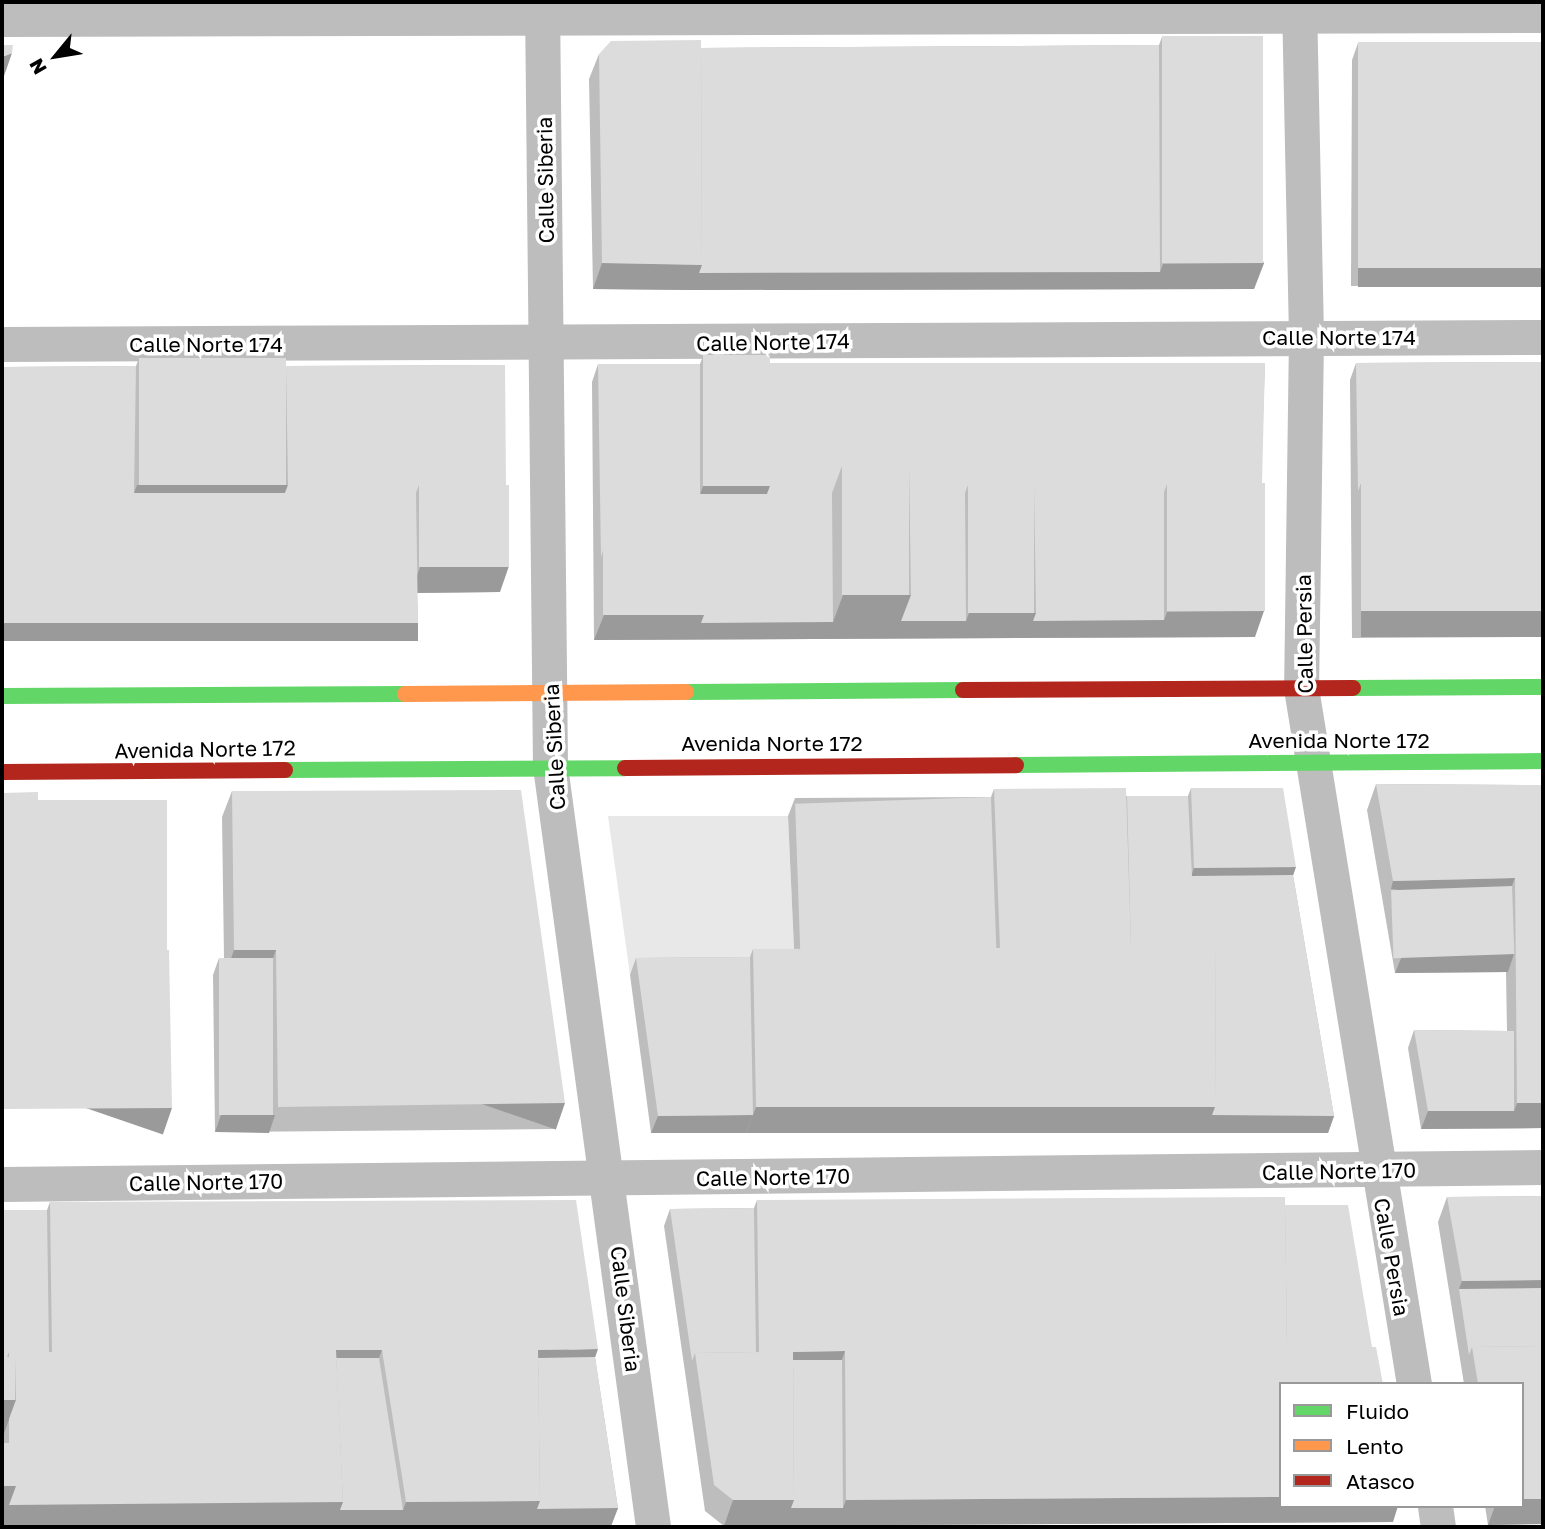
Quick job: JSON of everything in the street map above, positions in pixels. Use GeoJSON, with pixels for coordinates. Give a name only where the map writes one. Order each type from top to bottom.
{"type":"FeatureCollection","features":[{"type":"Feature","properties":{"kind":"street"},"geometry":{"type":"LineString","coordinates":[[2,19],[542,10],[1299,9],[1543,15]]}},
{"type":"Feature","properties":{"kind":"street","name":"Calle Persia"},"geometry":{"type":"LineString","coordinates":[[1299,9],[1306,336],[1301,688],[1315,761],[1378,1171],[1414,1382]]}},
{"type":"Feature","properties":{"kind":"street","name":"Calle Siberia"},"geometry":{"type":"LineString","coordinates":[[542,10],[550,766],[610,1178],[653,1527]]}},
{"type":"Feature","properties":{"kind":"street","name":"Calle Norte 174"},"geometry":{"type":"LineString","coordinates":[[2,344],[547,344],[1306,336],[1543,337]]}},
{"type":"Feature","properties":{"kind":"street"},"geometry":{"type":"LineString","coordinates":[[2,696],[549,690],[1543,687]]}},
{"type":"Feature","properties":{"kind":"street","name":"Avenida Norte 172"},"geometry":{"type":"LineString","coordinates":[[2,772],[1543,761]]}},
{"type":"Feature","properties":{"kind":"street","name":"Calle Norte 170"},"geometry":{"type":"LineString","coordinates":[[2,1184],[1378,1171],[1543,1167]]}},
{"type":"Feature","properties":{"kind":"street"},"geometry":{"type":"LineString","coordinates":[[1434,1508],[1438,1527]]}},
{"type":"Feature","properties":{"kind":"shaded area"},"geometry":{"type":"Polygon","coordinates":[[[608,816],[788,816],[795,974],[630,975],[608,816]]]}},
{"type":"Feature","properties":{"kind":"building"},"geometry":{"type":"Polygon","coordinates":[[[1162,36],[1263,36],[1263,263],[1162,263],[1162,36]]]}},
{"type":"Feature","properties":{"kind":"building"},"geometry":{"type":"Polygon","coordinates":[[[701,40],[702,265],[602,263],[599,54],[611,41],[701,40]]]}},
{"type":"Feature","properties":{"kind":"building"},"geometry":{"type":"Polygon","coordinates":[[[1358,42],[1543,42],[1543,268],[1358,268],[1358,42]]]}},
{"type":"Feature","properties":{"kind":"building"},"geometry":{"type":"Polygon","coordinates":[[[2,45],[13,45],[12,53],[2,57],[2,45]]]}},
{"type":"Feature","properties":{"kind":"building"},"geometry":{"type":"Polygon","coordinates":[[[1159,45],[1160,272],[699,273],[702,265],[701,48],[1159,45]]]}},
{"type":"Feature","properties":{"kind":"building"},"geometry":{"type":"Polygon","coordinates":[[[703,355],[770,355],[770,486],[703,486],[703,355]]]}},
{"type":"Feature","properties":{"kind":"building"},"geometry":{"type":"Polygon","coordinates":[[[139,358],[286,358],[286,485],[139,485],[139,358]]]}},
{"type":"Feature","properties":{"kind":"building"},"geometry":{"type":"Polygon","coordinates":[[[1543,362],[1543,482],[1361,483],[1358,491],[1356,363],[1543,362]]]}},
{"type":"Feature","properties":{"kind":"building"},"geometry":{"type":"Polygon","coordinates":[[[770,363],[1265,363],[1262,483],[1167,484],[1164,492],[1164,620],[1033,621],[1036,613],[1034,485],[968,485],[965,493],[966,621],[901,621],[911,595],[909,466],[842,466],[832,493],[833,622],[701,623],[704,615],[704,550],[603,550],[601,558],[598,364],[700,364],[700,494],[767,494],[770,486],[770,363]]]}},
{"type":"Feature","properties":{"kind":"building"},"geometry":{"type":"Polygon","coordinates":[[[505,365],[506,485],[419,485],[416,493],[418,623],[2,623],[2,367],[136,366],[134,493],[285,493],[288,485],[286,366],[505,365]]]}},
{"type":"Feature","properties":{"kind":"building"},"geometry":{"type":"Polygon","coordinates":[[[842,466],[909,466],[909,595],[842,595],[842,466]]]}},
{"type":"Feature","properties":{"kind":"building"},"geometry":{"type":"Polygon","coordinates":[[[1361,482],[1543,482],[1543,611],[1361,611],[1361,482]]]}},
{"type":"Feature","properties":{"kind":"building"},"geometry":{"type":"Polygon","coordinates":[[[1167,483],[1265,483],[1265,611],[1167,611],[1167,483]]]}},
{"type":"Feature","properties":{"kind":"building"},"geometry":{"type":"Polygon","coordinates":[[[419,485],[509,485],[509,567],[419,567],[419,485]]]}},
{"type":"Feature","properties":{"kind":"building"},"geometry":{"type":"Polygon","coordinates":[[[968,485],[1034,485],[1034,613],[968,613],[968,485]]]}},
{"type":"Feature","properties":{"kind":"building"},"geometry":{"type":"Polygon","coordinates":[[[603,550],[704,550],[704,615],[603,615],[603,550]]]}},
{"type":"Feature","properties":{"kind":"building"},"geometry":{"type":"Polygon","coordinates":[[[1376,784],[1543,785],[1543,1103],[1517,1103],[1515,878],[1393,881],[1376,784]]]}},
{"type":"Feature","properties":{"kind":"building"},"geometry":{"type":"Polygon","coordinates":[[[1126,788],[1131,947],[1216,947],[1215,1107],[756,1107],[753,949],[1000,948],[994,789],[1126,788]]]}},
{"type":"Feature","properties":{"kind":"building"},"geometry":{"type":"Polygon","coordinates":[[[1191,788],[1283,788],[1296,867],[1194,868],[1191,788]]]}},
{"type":"Feature","properties":{"kind":"building"},"geometry":{"type":"Polygon","coordinates":[[[521,790],[565,1103],[278,1107],[276,950],[234,950],[232,791],[521,790]]]}},
{"type":"Feature","properties":{"kind":"building"},"geometry":{"type":"Polygon","coordinates":[[[38,792],[39,951],[169,950],[172,1108],[2,1109],[2,793],[38,792]]]}},
{"type":"Feature","properties":{"kind":"building"},"geometry":{"type":"Polygon","coordinates":[[[1127,796],[1188,796],[1192,876],[1293,875],[1334,1116],[1212,1115],[1215,1107],[1216,947],[1131,947],[1127,796]]]}},
{"type":"Feature","properties":{"kind":"building"},"geometry":{"type":"Polygon","coordinates":[[[991,797],[996,948],[800,955],[795,804],[991,797]]]}},
{"type":"Feature","properties":{"kind":"building"},"geometry":{"type":"Polygon","coordinates":[[[38,800],[167,800],[167,951],[38,951],[38,800]]]}},
{"type":"Feature","properties":{"kind":"building"},"geometry":{"type":"Polygon","coordinates":[[[1512,886],[1514,954],[1393,958],[1391,890],[1512,886]]]}},
{"type":"Feature","properties":{"kind":"building"},"geometry":{"type":"Polygon","coordinates":[[[750,957],[753,1115],[658,1116],[636,958],[750,957]]]}},
{"type":"Feature","properties":{"kind":"building"},"geometry":{"type":"Polygon","coordinates":[[[219,958],[273,958],[273,1115],[219,1115],[219,958]]]}},
{"type":"Feature","properties":{"kind":"building"},"geometry":{"type":"Polygon","coordinates":[[[1414,1030],[1514,1031],[1514,1111],[1428,1111],[1414,1030]]]}},
{"type":"Feature","properties":{"kind":"building"},"geometry":{"type":"Polygon","coordinates":[[[1543,1196],[1543,1280],[1462,1281],[1447,1197],[1543,1196]]]}},
{"type":"Feature","properties":{"kind":"building"},"geometry":{"type":"Polygon","coordinates":[[[1285,1197],[1287,1347],[1376,1347],[1383,1382],[1279,1382],[1279,1497],[846,1500],[845,1351],[793,1352],[794,1500],[733,1500],[714,1485],[695,1353],[759,1352],[757,1200],[1285,1197]]]}},
{"type":"Feature","properties":{"kind":"building"},"geometry":{"type":"Polygon","coordinates":[[[576,1200],[598,1349],[538,1350],[540,1501],[406,1502],[382,1350],[336,1350],[343,1502],[9,1505],[16,1486],[16,1443],[9,1443],[9,1419],[16,1400],[15,1357],[9,1357],[9,1352],[52,1352],[50,1202],[576,1200]]]}},
{"type":"Feature","properties":{"kind":"building"},"geometry":{"type":"Polygon","coordinates":[[[1285,1205],[1348,1205],[1372,1347],[1287,1347],[1285,1205]]]}},
{"type":"Feature","properties":{"kind":"building"},"geometry":{"type":"Polygon","coordinates":[[[754,1208],[756,1352],[695,1353],[692,1361],[670,1209],[754,1208]]]}},
{"type":"Feature","properties":{"kind":"building"},"geometry":{"type":"Polygon","coordinates":[[[2,1210],[47,1210],[49,1352],[9,1352],[7,1357],[2,1357],[2,1210]]]}},
{"type":"Feature","properties":{"kind":"building"},"geometry":{"type":"Polygon","coordinates":[[[1543,1288],[1543,1346],[1472,1347],[1469,1355],[1459,1289],[1543,1288]]]}},
{"type":"Feature","properties":{"kind":"building"},"geometry":{"type":"Polygon","coordinates":[[[1543,1346],[1543,1499],[1524,1499],[1524,1382],[1478,1382],[1472,1347],[1543,1346]]]}},
{"type":"Feature","properties":{"kind":"building"},"geometry":{"type":"Polygon","coordinates":[[[2,1357],[15,1357],[15,1400],[2,1400],[2,1357]]]}},
{"type":"Feature","properties":{"kind":"building"},"geometry":{"type":"Polygon","coordinates":[[[595,1357],[618,1508],[537,1509],[540,1501],[538,1358],[595,1357]]]}},
{"type":"Feature","properties":{"kind":"building"},"geometry":{"type":"Polygon","coordinates":[[[336,1358],[379,1358],[403,1510],[340,1510],[343,1502],[336,1358]]]}},
{"type":"Feature","properties":{"kind":"building"},"geometry":{"type":"Polygon","coordinates":[[[793,1360],[842,1360],[843,1508],[791,1508],[794,1500],[793,1360]]]}},
{"type":"Feature","properties":{"kind":"building"},"geometry":{"type":"Polygon","coordinates":[[[2,1443],[16,1443],[16,1486],[2,1486],[2,1443]]]}},
{"type":"Feature","properties":{"kind":"traffic: fast"},"geometry":{"type":"LineString","coordinates":[[1353,688],[1543,687]]}},
{"type":"Feature","properties":{"kind":"traffic: fast"},"geometry":{"type":"LineString","coordinates":[[686,692],[963,690]]}},
{"type":"Feature","properties":{"kind":"traffic: fast"},"geometry":{"type":"LineString","coordinates":[[2,696],[405,694]]}},
{"type":"Feature","properties":{"kind":"traffic: fast"},"geometry":{"type":"LineString","coordinates":[[1016,765],[1543,761]]}},
{"type":"Feature","properties":{"kind":"traffic: fast"},"geometry":{"type":"LineString","coordinates":[[285,770],[625,768]]}},
{"type":"Feature","properties":{"kind":"traffic: slow"},"geometry":{"type":"LineString","coordinates":[[405,694],[686,692]]}},
{"type":"Feature","properties":{"kind":"traffic: jam"},"geometry":{"type":"LineString","coordinates":[[963,690],[1353,688]]}},
{"type":"Feature","properties":{"kind":"traffic: jam"},"geometry":{"type":"LineString","coordinates":[[625,768],[1016,765]]}},
{"type":"Feature","properties":{"kind":"traffic: jam"},"geometry":{"type":"LineString","coordinates":[[2,772],[285,770]]}}]}
